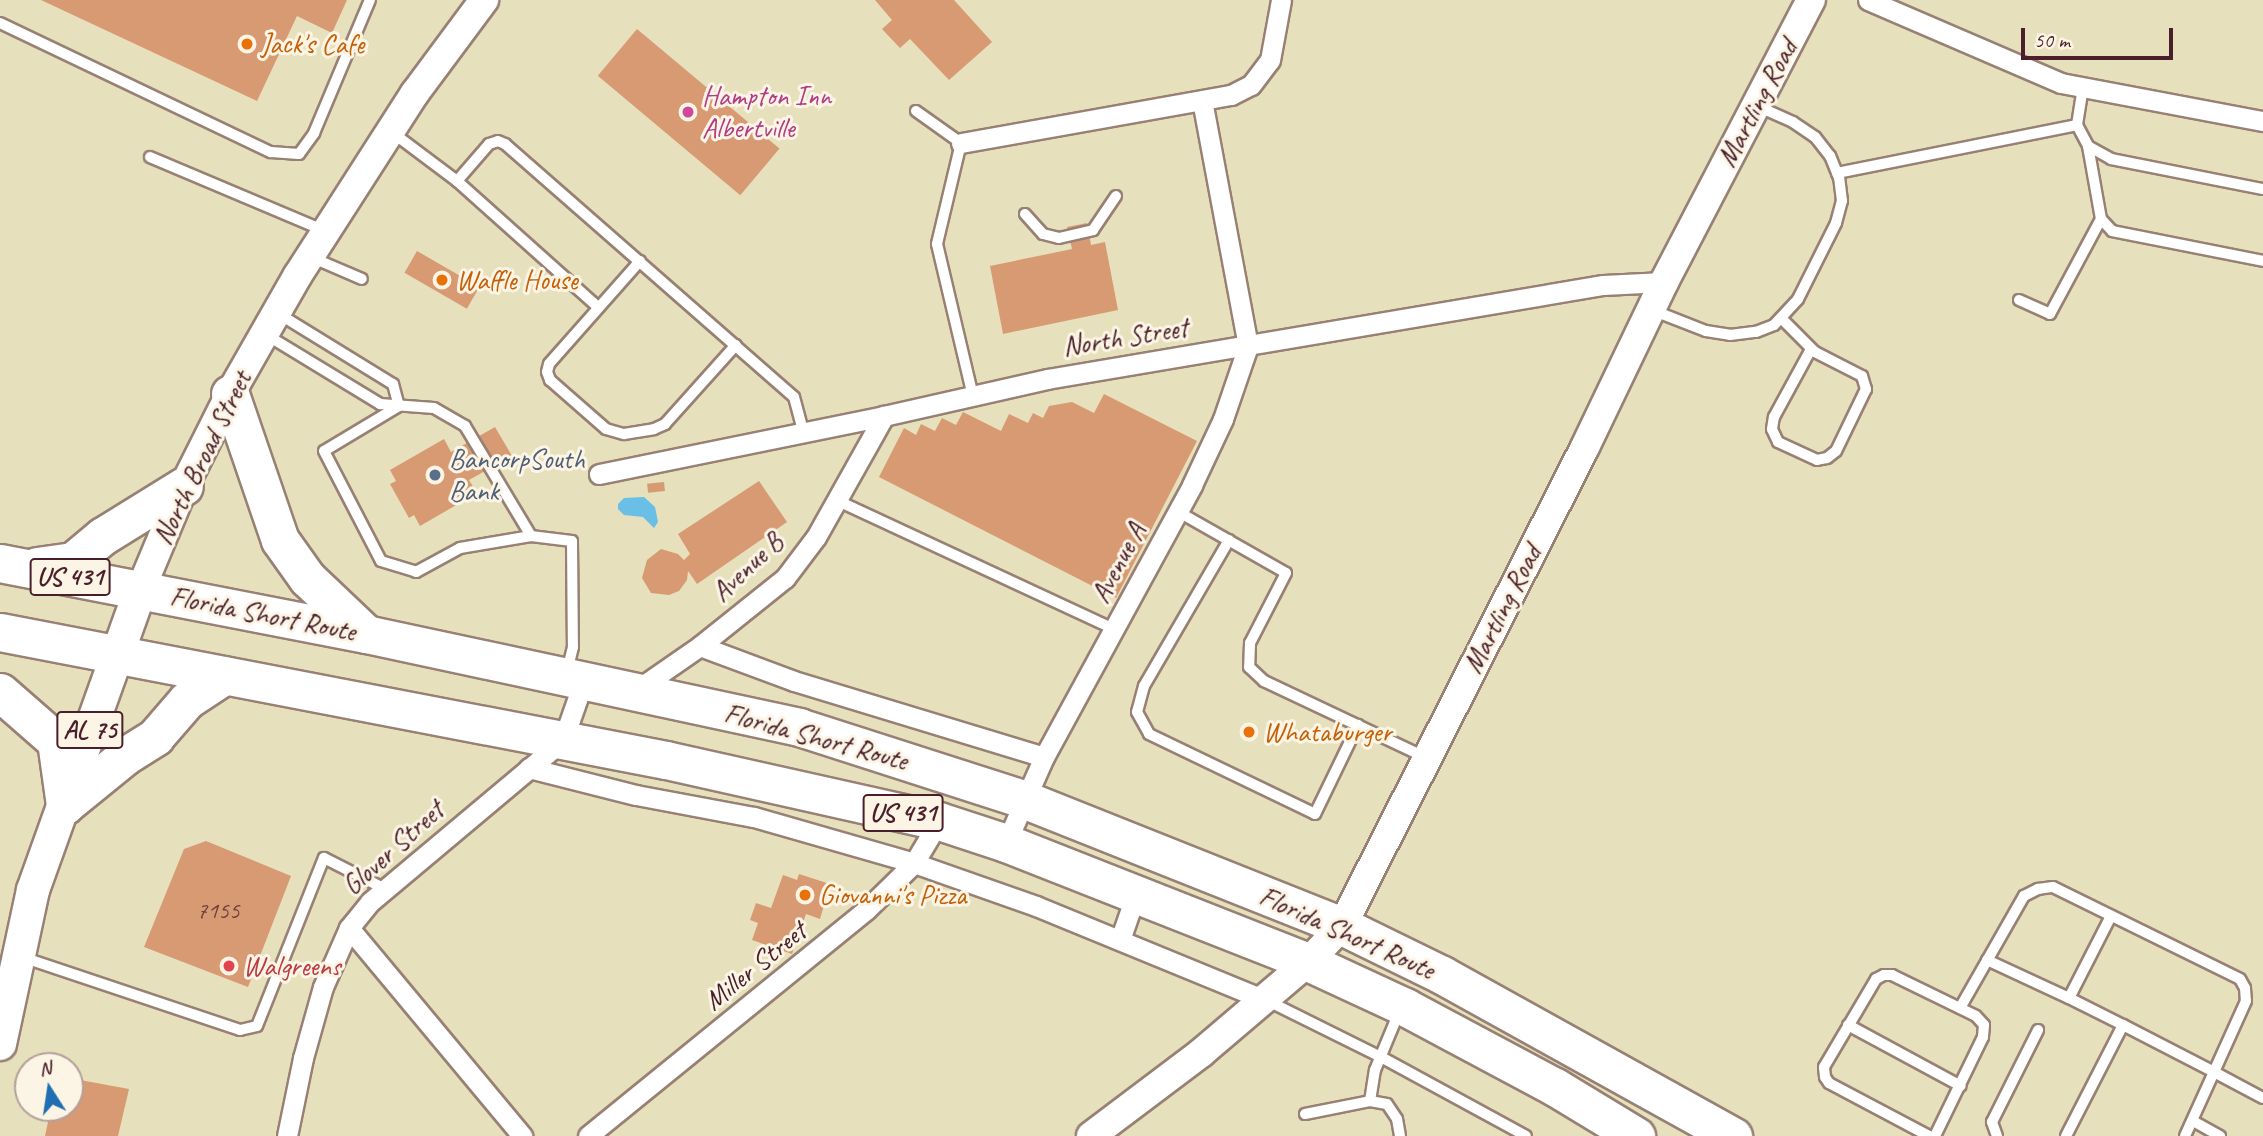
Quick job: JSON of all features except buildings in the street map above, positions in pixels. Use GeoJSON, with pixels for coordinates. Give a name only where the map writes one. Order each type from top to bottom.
{"type":"FeatureCollection","features":[{"type":"Feature","properties":{"kind":"highway"},"geometry":{"type":"LineString","coordinates":[[230,394],[280,540],[307,578],[366,634]]}},
{"type":"Feature","properties":{"kind":"highway"},"geometry":{"type":"LineString","coordinates":[[13,565],[73,561],[103,536],[184,486]]}},
{"type":"Feature","properties":{"kind":"highway","name":"Florida Short Route"},"geometry":{"type":"LineString","coordinates":[[13,565],[366,634],[800,727],[1023,799],[1342,926],[1442,975],[1692,1120],[1732,1136]]}},
{"type":"Feature","properties":{"kind":"highway","name":"Florida Short Route"},"geometry":{"type":"LineString","coordinates":[[0,632],[563,740],[939,821],[1006,843],[1308,962],[1402,1006],[1555,1087],[1636,1136]]}},
{"type":"Feature","properties":{"kind":"highway"},"geometry":{"type":"LineString","coordinates":[[65,804],[125,756],[155,737],[187,700],[225,675]]}},
{"type":"Feature","properties":{"kind":"highway"},"geometry":{"type":"LineString","coordinates":[[0,692],[56,741],[65,804]]}},
{"type":"Feature","properties":{"kind":"main road","name":"North Broad Street"},"geometry":{"type":"LineString","coordinates":[[0,1044],[33,891],[114,655],[140,591]]}},
{"type":"Feature","properties":{"kind":"street","name":"North Broad Street"},"geometry":{"type":"LineString","coordinates":[[140,591],[184,486],[230,394],[271,323],[325,231],[390,131],[484,0]]}},
{"type":"Feature","properties":{"kind":"street"},"geometry":{"type":"LineString","coordinates":[[961,143],[1231,95],[1251,85],[1264,72],[1275,48],[1280,0]]}},
{"type":"Feature","properties":{"kind":"street","name":"Martling Road"},"geometry":{"type":"LineString","coordinates":[[1091,1136],[1201,1053],[1308,962],[1342,926],[1585,447],[1664,282],[1811,0]]}},
{"type":"Feature","properties":{"kind":"street"},"geometry":{"type":"LineString","coordinates":[[1868,0],[2061,83],[2263,121]]}},
{"type":"Feature","properties":{"kind":"street"},"geometry":{"type":"LineString","coordinates":[[1202,100],[1248,346]]}},
{"type":"Feature","properties":{"kind":"street","name":"North Street"},"geometry":{"type":"LineString","coordinates":[[600,474],[884,416],[1047,379],[1603,285],[1664,282]]}},
{"type":"Feature","properties":{"kind":"street","name":"Avenue A"},"geometry":{"type":"LineString","coordinates":[[1006,843],[1023,799],[1044,757],[1177,512],[1223,419],[1248,346]]}},
{"type":"Feature","properties":{"kind":"street","name":"Avenue B"},"geometry":{"type":"LineString","coordinates":[[634,692],[700,646],[785,578],[816,537],[884,416]]}},
{"type":"Feature","properties":{"kind":"street"},"geometry":{"type":"LineString","coordinates":[[700,646],[794,681],[1044,757]]}},
{"type":"Feature","properties":{"kind":"street"},"geometry":{"type":"LineString","coordinates":[[563,740],[575,678]]}},
{"type":"Feature","properties":{"kind":"street","name":"Glover Street"},"geometry":{"type":"LineString","coordinates":[[288,1136],[303,1058],[323,987],[349,928],[385,889],[563,740]]}},
{"type":"Feature","properties":{"kind":"street"},"geometry":{"type":"LineString","coordinates":[[529,768],[636,795],[754,817],[914,863],[1036,906],[1263,999]]}},
{"type":"Feature","properties":{"kind":"street","name":"Miller Street"},"geometry":{"type":"LineString","coordinates":[[588,1136],[830,941],[914,863],[939,821]]}},
{"type":"Feature","properties":{"kind":"street"},"geometry":{"type":"LineString","coordinates":[[1121,940],[1136,894]]}},
{"type":"Feature","properties":{"kind":"street"},"geometry":{"type":"LineString","coordinates":[[349,928],[522,1136]]}},
{"type":"Feature","properties":{"kind":"lane"},"geometry":{"type":"LineString","coordinates":[[0,23],[271,152],[299,154],[314,133],[370,0]]}},
{"type":"Feature","properties":{"kind":"lane"},"geometry":{"type":"LineString","coordinates":[[2083,87],[2077,125],[2088,146],[2101,219],[2112,231],[2263,261]]}},
{"type":"Feature","properties":{"kind":"lane"},"geometry":{"type":"LineString","coordinates":[[1651,309],[1706,331],[1730,335],[1756,332],[1781,318],[1798,299],[1836,223],[1842,201],[1837,173],[1830,156],[1815,137],[1793,122],[1756,106]]}},
{"type":"Feature","properties":{"kind":"lane"},"geometry":{"type":"LineString","coordinates":[[916,110],[961,143],[937,244],[973,396]]}},
{"type":"Feature","properties":{"kind":"lane"},"geometry":{"type":"LineString","coordinates":[[1837,173],[2077,125]]}},
{"type":"Feature","properties":{"kind":"lane"},"geometry":{"type":"LineString","coordinates":[[390,131],[457,181],[598,307]]}},
{"type":"Feature","properties":{"kind":"lane"},"geometry":{"type":"LineString","coordinates":[[457,181],[489,144],[498,141],[505,144],[794,397],[803,431]]}},
{"type":"Feature","properties":{"kind":"lane"},"geometry":{"type":"LineString","coordinates":[[2088,146],[2111,159],[2263,189]]}},
{"type":"Feature","properties":{"kind":"lane"},"geometry":{"type":"LineString","coordinates":[[150,157],[325,231]]}},
{"type":"Feature","properties":{"kind":"lane"},"geometry":{"type":"LineString","coordinates":[[1025,214],[1043,234],[1059,238],[1093,230],[1116,196]]}},
{"type":"Feature","properties":{"kind":"lane"},"geometry":{"type":"LineString","coordinates":[[2019,300],[2050,314],[2101,219]]}},
{"type":"Feature","properties":{"kind":"lane"},"geometry":{"type":"LineString","coordinates":[[310,256],[362,279]]}},
{"type":"Feature","properties":{"kind":"lane"},"geometry":{"type":"LineString","coordinates":[[640,261],[549,363],[547,372],[550,380],[607,429],[624,434],[654,429],[665,424],[736,345]]}},
{"type":"Feature","properties":{"kind":"lane"},"geometry":{"type":"LineString","coordinates":[[1781,318],[1811,349],[1862,376],[1866,389],[1836,451],[1827,458],[1817,460],[1778,442],[1772,429],[1774,417],[1811,349]]}},
{"type":"Feature","properties":{"kind":"lane"},"geometry":{"type":"LineString","coordinates":[[271,323],[380,404],[434,408],[465,426],[531,536]]}},
{"type":"Feature","properties":{"kind":"lane"},"geometry":{"type":"LineString","coordinates":[[271,323],[393,384],[399,406]]}},
{"type":"Feature","properties":{"kind":"lane"},"geometry":{"type":"LineString","coordinates":[[399,406],[324,451],[381,561],[416,572],[460,548],[531,536],[572,541],[575,678]]}},
{"type":"Feature","properties":{"kind":"lane"},"geometry":{"type":"LineString","coordinates":[[835,500],[1115,629]]}},
{"type":"Feature","properties":{"kind":"lane"},"geometry":{"type":"LineString","coordinates":[[1177,512],[1286,573],[1250,643],[1249,667],[1264,681],[1427,757]]}},
{"type":"Feature","properties":{"kind":"lane"},"geometry":{"type":"LineString","coordinates":[[1229,540],[1144,686],[1137,712],[1149,734],[1315,814],[1358,725]]}},
{"type":"Feature","properties":{"kind":"lane"},"geometry":{"type":"LineString","coordinates":[[18,956],[240,1030],[257,1026],[324,858],[385,889]]}},
{"type":"Feature","properties":{"kind":"lane"},"geometry":{"type":"LineString","coordinates":[[1960,1008],[2024,896],[2038,889],[2053,887],[2240,978],[2245,988],[2246,1001],[2185,1136]]}},
{"type":"Feature","properties":{"kind":"lane"},"geometry":{"type":"LineString","coordinates":[[2069,998],[2110,916]]}},
{"type":"Feature","properties":{"kind":"lane"},"geometry":{"type":"LineString","coordinates":[[1987,960],[2069,998],[2263,1098]]}},
{"type":"Feature","properties":{"kind":"lane"},"geometry":{"type":"LineString","coordinates":[[1929,1136],[1829,1083],[1824,1067],[1876,979],[1884,975],[1892,975],[1960,1008],[1976,1016],[1984,1025],[1983,1037],[1935,1136]]}},
{"type":"Feature","properties":{"kind":"lane"},"geometry":{"type":"LineString","coordinates":[[1263,999],[1381,1057],[1526,1136]]}},
{"type":"Feature","properties":{"kind":"lane"},"geometry":{"type":"LineString","coordinates":[[1370,1101],[1381,1057],[1402,1006]]}},
{"type":"Feature","properties":{"kind":"lane"},"geometry":{"type":"LineString","coordinates":[[1848,1025],[1961,1086]]}},
{"type":"Feature","properties":{"kind":"lane"},"geometry":{"type":"LineString","coordinates":[[2066,1136],[2123,1026]]}},
{"type":"Feature","properties":{"kind":"lane"},"geometry":{"type":"LineString","coordinates":[[1997,1136],[1992,1122],[2038,1030]]}},
{"type":"Feature","properties":{"kind":"lane"},"geometry":{"type":"LineString","coordinates":[[1305,1114],[1370,1101],[1387,1104],[1397,1119],[1400,1136]]}},
{"type":"Feature","properties":{"kind":"lane"},"geometry":{"type":"LineString","coordinates":[[2193,1121],[2220,1136]]}},
{"type":"Feature","properties":{"kind":"water"},"geometry":{"type":"Polygon","coordinates":[[[644,497],[655,507],[658,522],[654,528],[643,517],[624,515],[618,509],[618,504],[624,498],[644,497]]]}},
{"type":"Feature","properties":{"kind":"place","name":"Jack's Cafe"},"geometry":{"type":"Point","coordinates":[247,44]}},
{"type":"Feature","properties":{"kind":"place","name":"Hampton Inn Albertville"},"geometry":{"type":"Point","coordinates":[688,112]}},
{"type":"Feature","properties":{"kind":"place","name":"Waffle House"},"geometry":{"type":"Point","coordinates":[442,280]}},
{"type":"Feature","properties":{"kind":"place","name":"BancorpSouth Bank"},"geometry":{"type":"Point","coordinates":[435,475]}},
{"type":"Feature","properties":{"kind":"place","name":"Whataburger"},"geometry":{"type":"Point","coordinates":[1249,732]}},
{"type":"Feature","properties":{"kind":"place","name":"Giovanni's Pizza"},"geometry":{"type":"Point","coordinates":[805,895]}},
{"type":"Feature","properties":{"kind":"place","name":"Walgreens"},"geometry":{"type":"Point","coordinates":[229,966]}}]}
